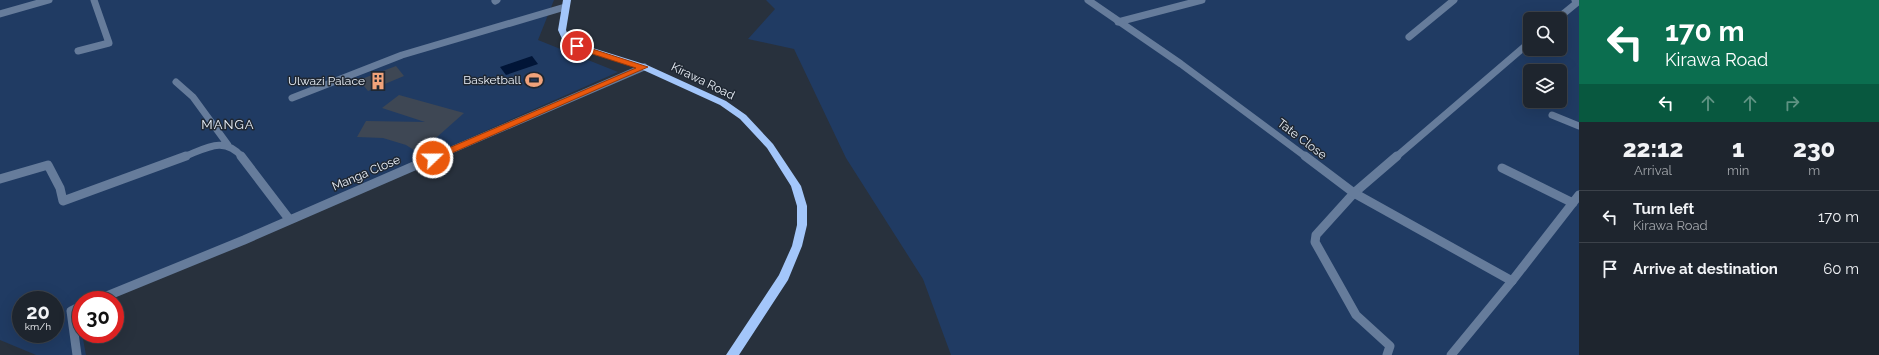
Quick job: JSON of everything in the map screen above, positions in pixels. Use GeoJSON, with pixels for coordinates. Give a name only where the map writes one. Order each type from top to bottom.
{"type":"FeatureCollection","features":[{"type":"Feature","properties":{"kind":"main road","name":"Kirawa Road"},"geometry":{"type":"LineString","coordinates":[[566,4],[562,30],[566,39],[570,43],[644,67],[708,95],[743,117],[770,146],[796,186],[802,206],[802,225],[797,246],[784,277],[732,355]]}},
{"type":"Feature","properties":{"kind":"street"},"geometry":{"type":"LineString","coordinates":[[0,14],[49,0]]}},
{"type":"Feature","properties":{"kind":"street"},"geometry":{"type":"LineString","coordinates":[[78,51],[109,43],[94,0]]}},
{"type":"Feature","properties":{"kind":"street","name":"Tate Close"},"geometry":{"type":"LineString","coordinates":[[1088,0],[1181,64],[1354,193],[1512,281]]}},
{"type":"Feature","properties":{"kind":"street"},"geometry":{"type":"LineString","coordinates":[[1118,22],[1202,0]]}},
{"type":"Feature","properties":{"kind":"street"},"geometry":{"type":"LineString","coordinates":[[1409,36],[1454,0]]}},
{"type":"Feature","properties":{"kind":"street"},"geometry":{"type":"LineString","coordinates":[[1565,12],[1577,1]]}},
{"type":"Feature","properties":{"kind":"street"},"geometry":{"type":"LineString","coordinates":[[292,98],[402,55],[566,4]]}},
{"type":"Feature","properties":{"kind":"street"},"geometry":{"type":"LineString","coordinates":[[1387,355],[1390,346],[1356,315],[1315,242],[1316,235],[1354,193],[1523,48]]}},
{"type":"Feature","properties":{"kind":"street","name":"Manga Close"},"geometry":{"type":"LineString","coordinates":[[118,291],[644,67]]}},
{"type":"Feature","properties":{"kind":"street"},"geometry":{"type":"LineString","coordinates":[[176,82],[194,97],[217,128],[222,138],[228,145],[236,150],[289,219]]}},
{"type":"Feature","properties":{"kind":"street"},"geometry":{"type":"LineString","coordinates":[[1552,114],[1579,126]]}},
{"type":"Feature","properties":{"kind":"street"},"geometry":{"type":"LineString","coordinates":[[0,179],[48,165],[60,188],[63,201],[198,152],[216,146],[228,145]]}},
{"type":"Feature","properties":{"kind":"street"},"geometry":{"type":"LineString","coordinates":[[1502,168],[1573,203]]}},
{"type":"Feature","properties":{"kind":"street"},"geometry":{"type":"LineString","coordinates":[[1452,355],[1579,196]]}},
{"type":"Feature","properties":{"kind":"street"},"geometry":{"type":"LineString","coordinates":[[75,343],[76,355]]}},
{"type":"Feature","properties":{"kind":"shaded area"},"geometry":{"type":"Polygon","coordinates":[[[0,0],[554,0],[538,40],[618,72],[124,291],[72,291],[72,343],[84,343],[86,355],[36,355],[0,340],[0,0]]]}},
{"type":"Feature","properties":{"kind":"shaded area"},"geometry":{"type":"Polygon","coordinates":[[[766,0],[1579,0],[1579,355],[951,355],[923,279],[846,158],[794,49],[748,39],[775,9],[766,0]]]}},
{"type":"Feature","properties":{"kind":"shaded area"},"geometry":{"type":"Polygon","coordinates":[[[532,56],[538,64],[506,75],[500,67],[532,56]]]}},
{"type":"Feature","properties":{"kind":"building","name":"Ulwazi Palace"},"geometry":{"type":"Polygon","coordinates":[[[396,66],[404,76],[368,91],[359,80],[396,66]]]}},
{"type":"Feature","properties":{"kind":"building"},"geometry":{"type":"Polygon","coordinates":[[[399,95],[464,113],[437,137],[414,150],[406,145],[383,138],[357,137],[366,121],[425,122],[382,108],[399,95]]]}},
{"type":"Feature","properties":{"kind":"place","name":"Basketball"},"geometry":{"type":"Point","coordinates":[534,80]}},
{"type":"Feature","properties":{"kind":"place","name":"Ulwazi Palace"},"geometry":{"type":"Point","coordinates":[378,81]}},
{"type":"Feature","properties":{"kind":"district","name":"MANGA"},"geometry":{"type":"Point","coordinates":[228,124]}},
{"type":"Feature","properties":{"kind":"route"},"geometry":{"type":"LineString","coordinates":[[433,158],[644,67],[577,46]]}}]}
